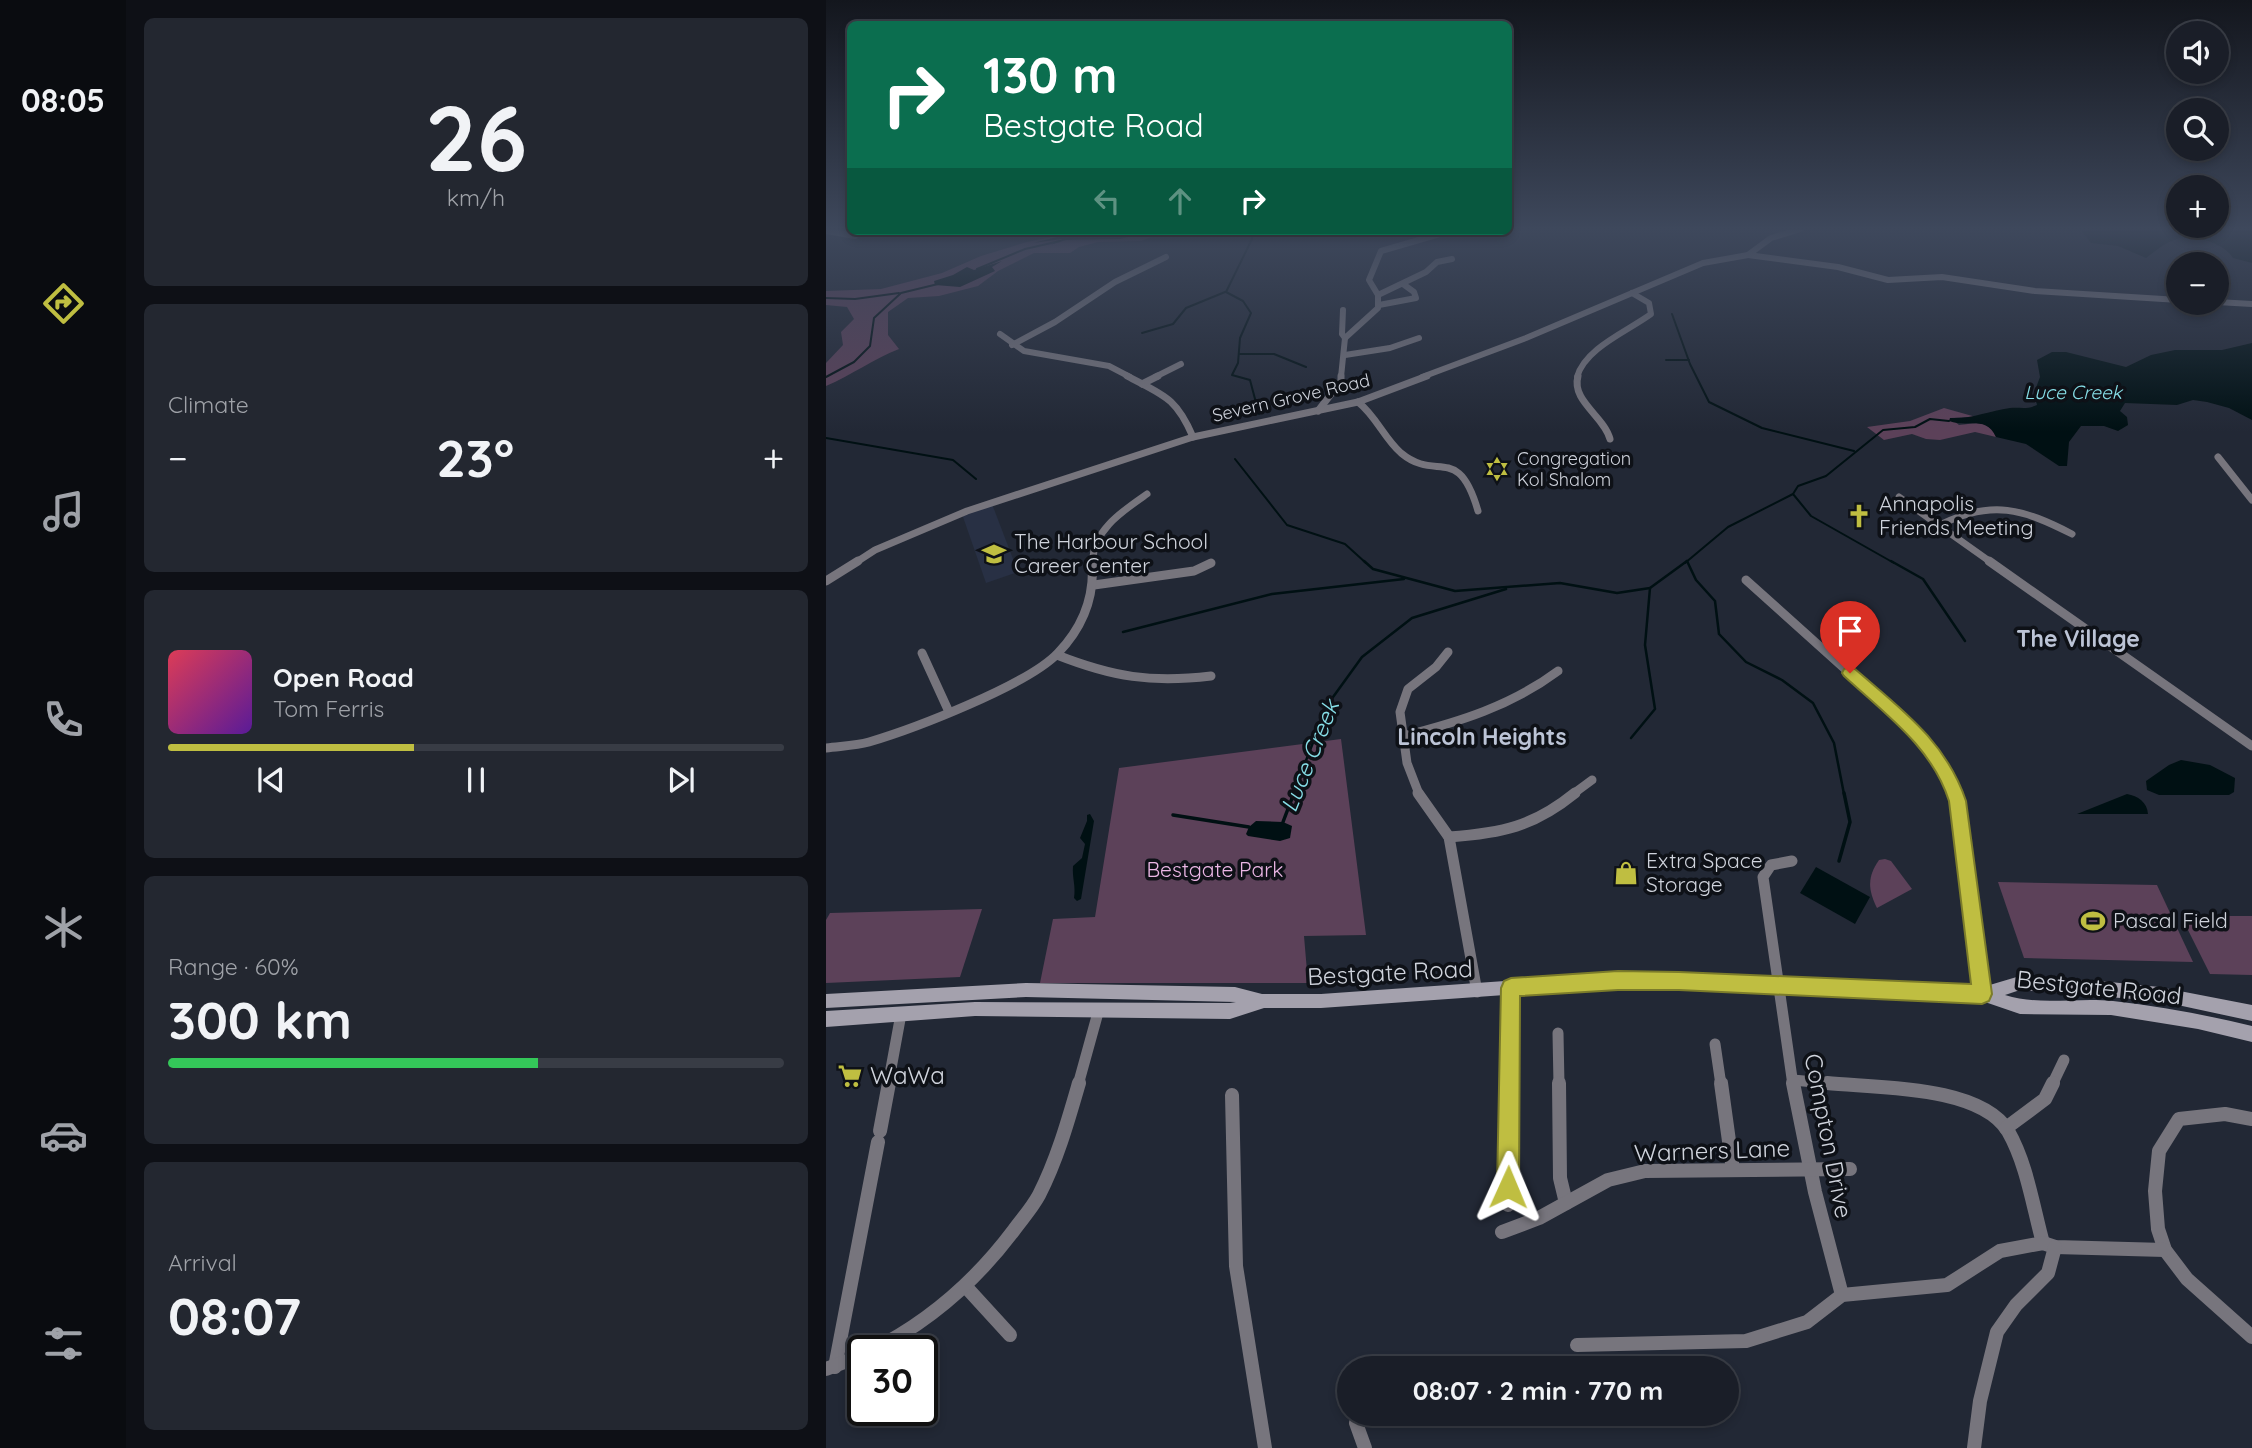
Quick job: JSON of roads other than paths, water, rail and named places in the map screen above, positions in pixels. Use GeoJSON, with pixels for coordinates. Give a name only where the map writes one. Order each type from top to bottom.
{"type":"FeatureCollection","features":[{"type":"Feature","properties":{"kind":"main road","name":"Bestgate Road"},"geometry":{"type":"LineString","coordinates":[[826,1019],[1019,1009],[1230,1011],[1262,1002],[1477,992],[1618,980],[1982,994],[2020,1007],[2111,1009],[2198,1021],[2252,1034]]}},
{"type":"Feature","properties":{"kind":"main road","name":"Bestgate Road"},"geometry":{"type":"LineString","coordinates":[[1982,994],[2020,984],[2110,989],[2173,996],[2252,1013]]}},
{"type":"Feature","properties":{"kind":"main road","name":"Bestgate Road"},"geometry":{"type":"LineString","coordinates":[[826,1001],[1026,990],[1235,994],[1262,1002]]}},
{"type":"Feature","properties":{"kind":"main road"},"geometry":{"type":"LineString","coordinates":[[1019,1009],[1026,990]]}},
{"type":"Feature","properties":{"kind":"street"},"geometry":{"type":"LineString","coordinates":[[1012,345],[1055,322],[1093,297]]}},
{"type":"Feature","properties":{"kind":"street"},"geometry":{"type":"LineString","coordinates":[[1378,297],[1379,305]]}},
{"type":"Feature","properties":{"kind":"street"},"geometry":{"type":"LineString","coordinates":[[1345,338],[1379,305],[1416,297]]}},
{"type":"Feature","properties":{"kind":"street","name":"Severn Grove Road"},"geometry":{"type":"LineString","coordinates":[[826,581],[875,550],[967,511],[1193,437],[1358,402],[1478,357],[1624,297]]}},
{"type":"Feature","properties":{"kind":"street"},"geometry":{"type":"LineString","coordinates":[[1610,439],[1606,425],[1577,391],[1576,377],[1582,363],[1591,355],[1651,314],[1649,303],[1639,297]]}},
{"type":"Feature","properties":{"kind":"street"},"geometry":{"type":"LineString","coordinates":[[2124,297],[2166,299]]}},
{"type":"Feature","properties":{"kind":"street"},"geometry":{"type":"LineString","coordinates":[[2229,303],[2252,304]]}},
{"type":"Feature","properties":{"kind":"street"},"geometry":{"type":"LineString","coordinates":[[1317,412],[1342,381],[1345,355],[1343,310]]}},
{"type":"Feature","properties":{"kind":"street"},"geometry":{"type":"LineString","coordinates":[[1000,334],[1024,351],[1110,366],[1172,400],[1184,413],[1193,437]]}},
{"type":"Feature","properties":{"kind":"street"},"geometry":{"type":"LineString","coordinates":[[1345,355],[1390,348],[1419,338]]}},
{"type":"Feature","properties":{"kind":"street"},"geometry":{"type":"LineString","coordinates":[[1142,384],[1181,364]]}},
{"type":"Feature","properties":{"kind":"street"},"geometry":{"type":"LineString","coordinates":[[1358,402],[1373,412],[1399,451],[1413,461],[1451,469],[1467,480],[1478,511]]}},
{"type":"Feature","properties":{"kind":"street"},"geometry":{"type":"LineString","coordinates":[[2218,457],[2252,500]]}},
{"type":"Feature","properties":{"kind":"street"},"geometry":{"type":"LineString","coordinates":[[826,748],[867,743],[949,712],[1009,685],[1057,655],[1083,621],[1094,585],[1092,553],[1102,535],[1112,519],[1147,494]]}},
{"type":"Feature","properties":{"kind":"street"},"geometry":{"type":"LineString","coordinates":[[1899,497],[2252,746]]}},
{"type":"Feature","properties":{"kind":"street"},"geometry":{"type":"LineString","coordinates":[[1940,525],[1968,511],[1999,508],[2033,514],[2072,534]]}},
{"type":"Feature","properties":{"kind":"street"},"geometry":{"type":"LineString","coordinates":[[1094,585],[1194,571],[1211,563]]}},
{"type":"Feature","properties":{"kind":"street"},"geometry":{"type":"LineString","coordinates":[[1746,580],[1924,740],[1949,775],[1957,801],[1982,994]]}},
{"type":"Feature","properties":{"kind":"street"},"geometry":{"type":"LineString","coordinates":[[1447,652],[1436,667],[1408,689],[1400,712],[1407,763],[1420,797],[1449,838],[1477,992]]}},
{"type":"Feature","properties":{"kind":"street"},"geometry":{"type":"LineString","coordinates":[[922,653],[949,712]]}},
{"type":"Feature","properties":{"kind":"street"},"geometry":{"type":"LineString","coordinates":[[1057,655],[1106,675],[1146,682],[1211,676]]}},
{"type":"Feature","properties":{"kind":"street"},"geometry":{"type":"LineString","coordinates":[[1403,736],[1469,720],[1543,684],[1558,671]]}},
{"type":"Feature","properties":{"kind":"street"},"geometry":{"type":"LineString","coordinates":[[1449,838],[1526,826],[1552,811],[1592,780]]}},
{"type":"Feature","properties":{"kind":"street","name":"Compton Drive"},"geometry":{"type":"LineString","coordinates":[[1792,861],[1771,865],[1763,877],[1776,985],[1810,1171],[1822,1228],[1842,1295]]}},
{"type":"Feature","properties":{"kind":"street"},"geometry":{"type":"LineString","coordinates":[[1508,1205],[1511,988]]}},
{"type":"Feature","properties":{"kind":"street"},"geometry":{"type":"LineString","coordinates":[[902,1335],[967,1288],[1010,1236],[1039,1195],[1060,1144],[1099,1009]]}},
{"type":"Feature","properties":{"kind":"street"},"geometry":{"type":"LineString","coordinates":[[830,1368],[879,1136],[901,1014]]}},
{"type":"Feature","properties":{"kind":"street"},"geometry":{"type":"LineString","coordinates":[[1558,1033],[1560,1178],[1566,1203]]}},
{"type":"Feature","properties":{"kind":"street"},"geometry":{"type":"LineString","coordinates":[[1714,1044],[1733,1170]]}},
{"type":"Feature","properties":{"kind":"street"},"geometry":{"type":"LineString","coordinates":[[2006,1128],[2045,1099],[2064,1060]]}},
{"type":"Feature","properties":{"kind":"street"},"geometry":{"type":"LineString","coordinates":[[1793,1080],[1952,1095],[1979,1107],[2006,1128],[2018,1151],[2049,1245],[2048,1273],[2016,1305],[1997,1332],[1980,1401],[1974,1448]]}},
{"type":"Feature","properties":{"kind":"street"},"geometry":{"type":"LineString","coordinates":[[1232,1095],[1236,1266],[1265,1448]]}},
{"type":"Feature","properties":{"kind":"street"},"geometry":{"type":"LineString","coordinates":[[2252,1119],[2210,1112],[2179,1119],[2159,1151],[2155,1191],[2158,1229],[2165,1250],[2187,1279],[2252,1337]]}},
{"type":"Feature","properties":{"kind":"street","name":"Warners Lane"},"geometry":{"type":"LineString","coordinates":[[1502,1232],[1539,1218],[1608,1180],[1645,1171],[1850,1169]]}},
{"type":"Feature","properties":{"kind":"street"},"geometry":{"type":"LineString","coordinates":[[1577,1345],[1746,1341],[1807,1322],[1842,1295],[1905,1292],[1947,1285],[2000,1251],[2049,1245],[2165,1250]]}},
{"type":"Feature","properties":{"kind":"street"},"geometry":{"type":"LineString","coordinates":[[967,1288],[1010,1335]]}},
{"type":"Feature","properties":{"kind":"street"},"geometry":{"type":"LineString","coordinates":[[830,1368],[847,1361]]}},
{"type":"Feature","properties":{"kind":"street"},"geometry":{"type":"LineString","coordinates":[[1357,1426],[1365,1448]]}},
{"type":"Feature","properties":{"kind":"water","name":"Luce Creek"},"geometry":{"type":"Polygon","coordinates":[[[2252,343],[2252,420],[2229,408],[2193,400],[2177,405],[2125,403],[2120,411],[2127,417],[2128,425],[2118,431],[2104,426],[2081,426],[2069,442],[2067,466],[2059,466],[2026,444],[1996,437],[1992,430],[1982,424],[1949,421],[1950,418],[2037,405],[2034,393],[2040,377],[2037,360],[2052,352],[2066,352],[2126,367],[2151,355],[2175,350],[2222,350],[2252,343]]]}},
{"type":"Feature","properties":{"kind":"water"},"geometry":{"type":"Polygon","coordinates":[[[2181,760],[2210,765],[2235,778],[2234,792],[2229,795],[2159,795],[2147,790],[2146,781],[2181,760]]]}},
{"type":"Feature","properties":{"kind":"water"},"geometry":{"type":"Polygon","coordinates":[[[2127,794],[2141,800],[2148,814],[2077,814],[2127,794]]]}},
{"type":"Feature","properties":{"kind":"water"},"geometry":{"type":"Polygon","coordinates":[[[1090,814],[1094,821],[1081,899],[1077,901],[1074,898],[1073,866],[1082,858],[1085,844],[1080,838],[1087,815],[1090,814]]]}},
{"type":"Feature","properties":{"kind":"water"},"geometry":{"type":"Polygon","coordinates":[[[1256,821],[1283,822],[1292,826],[1290,838],[1280,841],[1248,836],[1246,834],[1249,827],[1256,821]]]}},
{"type":"Feature","properties":{"kind":"water"},"geometry":{"type":"Polygon","coordinates":[[[1816,867],[1870,897],[1855,924],[1800,893],[1816,867]]]}},
{"type":"Feature","properties":{"kind":"waterway"},"geometry":{"type":"LineString","coordinates":[[826,298],[873,297]]}},
{"type":"Feature","properties":{"kind":"waterway"},"geometry":{"type":"LineString","coordinates":[[826,377],[854,362],[870,346],[874,318],[897,297]]}},
{"type":"Feature","properties":{"kind":"waterway"},"geometry":{"type":"LineString","coordinates":[[1142,333],[1173,324],[1186,308],[1214,297]]}},
{"type":"Feature","properties":{"kind":"waterway"},"geometry":{"type":"LineString","coordinates":[[1235,297],[1243,301],[1251,313],[1240,338],[1238,363],[1232,375],[1250,380],[1259,414]]}},
{"type":"Feature","properties":{"kind":"waterway","name":"Luce Creek"},"geometry":{"type":"LineString","coordinates":[[1672,314],[1689,360]]}},
{"type":"Feature","properties":{"kind":"waterway"},"geometry":{"type":"LineString","coordinates":[[1240,354],[1274,354],[1306,367]]}},
{"type":"Feature","properties":{"kind":"waterway"},"geometry":{"type":"LineString","coordinates":[[1666,360],[1689,360]]}},
{"type":"Feature","properties":{"kind":"waterway","name":"Luce Creek"},"geometry":{"type":"LineString","coordinates":[[1689,360],[1709,402],[1762,428],[1854,451]]}},
{"type":"Feature","properties":{"kind":"waterway","name":"Luce Creek"},"geometry":{"type":"LineString","coordinates":[[1793,494],[1798,486],[1826,476],[1883,430],[1915,427],[1930,419],[1949,421]]}},
{"type":"Feature","properties":{"kind":"waterway"},"geometry":{"type":"LineString","coordinates":[[826,438],[953,460],[976,479]]}},
{"type":"Feature","properties":{"kind":"waterway","name":"Luce Creek"},"geometry":{"type":"LineString","coordinates":[[1235,459],[1287,525],[1345,544],[1366,563]]}},
{"type":"Feature","properties":{"kind":"waterway","name":"Luce Creek"},"geometry":{"type":"LineString","coordinates":[[1687,561],[1728,527],[1793,494]]}},
{"type":"Feature","properties":{"kind":"waterway"},"geometry":{"type":"LineString","coordinates":[[1793,494],[1811,516],[1894,563]]}},
{"type":"Feature","properties":{"kind":"waterway","name":"Luce Creek"},"geometry":{"type":"LineString","coordinates":[[1364,561],[1373,569],[1455,591],[1560,583],[1617,593],[1650,588]]}},
{"type":"Feature","properties":{"kind":"waterway","name":"Luce Creek"},"geometry":{"type":"LineString","coordinates":[[1650,588],[1687,561]]}},
{"type":"Feature","properties":{"kind":"waterway","name":"Luce Creek"},"geometry":{"type":"LineString","coordinates":[[1687,561],[1696,580],[1715,601],[1719,634],[1746,662],[1782,680],[1813,703],[1834,743],[1844,794]]}},
{"type":"Feature","properties":{"kind":"waterway"},"geometry":{"type":"LineString","coordinates":[[1891,561],[1923,579],[1965,641]]}},
{"type":"Feature","properties":{"kind":"waterway"},"geometry":{"type":"LineString","coordinates":[[1123,632],[1272,594],[1404,579]]}},
{"type":"Feature","properties":{"kind":"waterway"},"geometry":{"type":"LineString","coordinates":[[1631,738],[1655,709],[1645,645],[1650,588]]}},
{"type":"Feature","properties":{"kind":"waterway","name":"Luce Creek"},"geometry":{"type":"LineString","coordinates":[[1293,794],[1328,704],[1362,657],[1412,618],[1506,589]]}},
{"type":"Feature","properties":{"kind":"waterway","name":"Luce Creek"},"geometry":{"type":"LineString","coordinates":[[1283,822],[1294,793]]}},
{"type":"Feature","properties":{"kind":"waterway","name":"Luce Creek"},"geometry":{"type":"LineString","coordinates":[[1839,861],[1850,822],[1844,793]]}},
{"type":"Feature","properties":{"kind":"waterway"},"geometry":{"type":"LineString","coordinates":[[1173,815],[1249,827]]}},
{"type":"Feature","properties":{"kind":"place","name":"Congregation Kol Shalom"},"geometry":{"type":"Point","coordinates":[1497,469]}},
{"type":"Feature","properties":{"kind":"place","name":"Annapolis Friends Meeting"},"geometry":{"type":"Point","coordinates":[1859,516]}},
{"type":"Feature","properties":{"kind":"place","name":"The Harbour School Career Center"},"geometry":{"type":"Point","coordinates":[994,554]}},
{"type":"Feature","properties":{"kind":"place","name":"Extra Space Storage"},"geometry":{"type":"Point","coordinates":[1626,873]}},
{"type":"Feature","properties":{"kind":"place","name":"Pascal Field"},"geometry":{"type":"Point","coordinates":[2093,921]}},
{"type":"Feature","properties":{"kind":"place","name":"WaWa"},"geometry":{"type":"Point","coordinates":[850,1076]}},
{"type":"Feature","properties":{"kind":"district","name":"The Village"},"geometry":{"type":"Point","coordinates":[2078,639]}},
{"type":"Feature","properties":{"kind":"district","name":"Lincoln Heights"},"geometry":{"type":"Point","coordinates":[1482,737]}},
{"type":"Feature","properties":{"kind":"park label","name":"Bestgate Park"},"geometry":{"type":"Point","coordinates":[1215,870]}}]}
